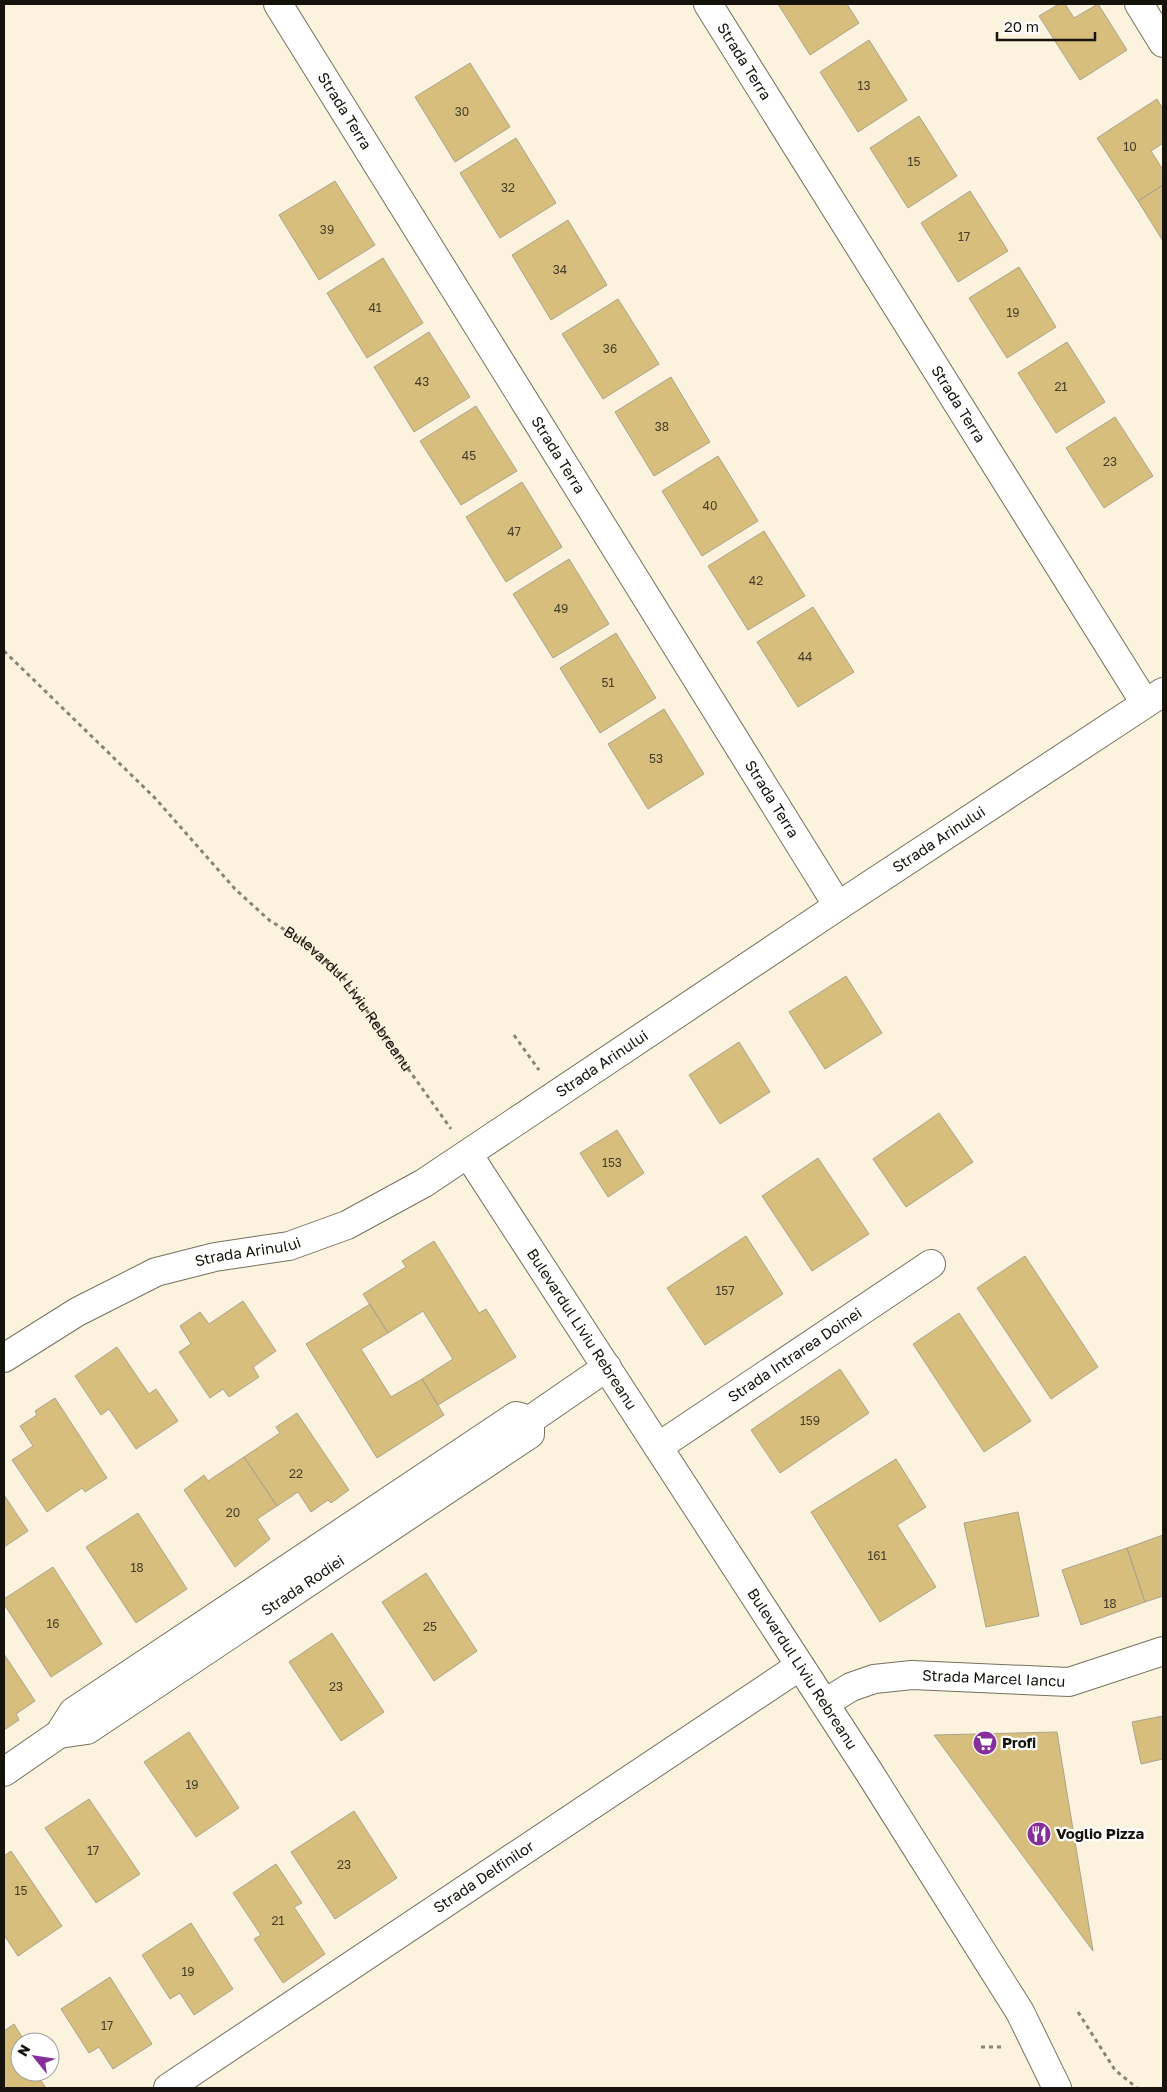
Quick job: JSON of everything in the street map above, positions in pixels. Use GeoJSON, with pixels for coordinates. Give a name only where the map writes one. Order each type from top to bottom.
{"type":"FeatureCollection","features":[{"type":"Feature","properties":{"kind":"street","name":"Strada Terra"},"geometry":{"type":"LineString","coordinates":[[278,4],[838,906]]}},
{"type":"Feature","properties":{"kind":"street","name":"Strada Terra"},"geometry":{"type":"LineString","coordinates":[[708,4],[1154,698]]}},
{"type":"Feature","properties":{"kind":"street"},"geometry":{"type":"LineString","coordinates":[[1139,4],[1163,42]]}},
{"type":"Feature","properties":{"kind":"street","name":"Strada Arinului"},"geometry":{"type":"LineString","coordinates":[[4,1358],[77,1312],[156,1272],[215,1257],[289,1246],[347,1225],[424,1183],[838,906],[1154,698]]}},
{"type":"Feature","properties":{"kind":"street","name":"Bulevardul Liviu Rebreanu"},"geometry":{"type":"LineString","coordinates":[[468,1154],[825,1703],[1020,2012],[1057,2088]]}},
{"type":"Feature","properties":{"kind":"street","name":"Strada Intrarea Doinei"},"geometry":{"type":"LineString","coordinates":[[658,1446],[931,1264]]}},
{"type":"Feature","properties":{"kind":"street","name":"Strada Rodiei"},"geometry":{"type":"LineString","coordinates":[[4,1772],[59,1734],[73,1712],[516,1416],[530,1420],[607,1367]]}},
{"type":"Feature","properties":{"kind":"street","name":"Strada Marcel Iancu"},"geometry":{"type":"LineString","coordinates":[[825,1703],[851,1687],[874,1679],[912,1675],[1069,1682],[1163,1651]]}},
{"type":"Feature","properties":{"kind":"street","name":"Strada Delfinilor"},"geometry":{"type":"LineString","coordinates":[[168,2088],[800,1666]]}},
{"type":"Feature","properties":{"kind":"path","name":"Bulevardul Liviu Rebreanu"},"geometry":{"type":"LineString","coordinates":[[4,651],[155,798],[235,889],[269,920],[306,943],[343,977],[468,1154]]}},
{"type":"Feature","properties":{"kind":"path"},"geometry":{"type":"LineString","coordinates":[[514,1034],[557,1095]]}},
{"type":"Feature","properties":{"kind":"path"},"geometry":{"type":"LineString","coordinates":[[1078,2012],[1115,2070],[1137,2088]]}},
{"type":"Feature","properties":{"kind":"building"},"geometry":{"type":"Polygon","coordinates":[[[778,4],[847,4],[859,23],[810,55],[778,4]]]}},
{"type":"Feature","properties":{"kind":"building"},"geometry":{"type":"Polygon","coordinates":[[[1059,4],[1065,4],[1074,18],[1098,4],[1127,50],[1080,80],[1039,16],[1059,4]]]}},
{"type":"Feature","properties":{"kind":"building"},"geometry":{"type":"Polygon","coordinates":[[[869,40],[907,100],[858,132],[820,72],[869,40]]]}},
{"type":"Feature","properties":{"kind":"building"},"geometry":{"type":"Polygon","coordinates":[[[470,63],[510,127],[455,162],[415,97],[470,63]]]}},
{"type":"Feature","properties":{"kind":"building"},"geometry":{"type":"Polygon","coordinates":[[[1157,99],[1163,109],[1163,143],[1151,151],[1163,170],[1163,185],[1138,201],[1097,138],[1157,99]]]}},
{"type":"Feature","properties":{"kind":"building"},"geometry":{"type":"Polygon","coordinates":[[[919,116],[957,176],[908,208],[870,148],[919,116]]]}},
{"type":"Feature","properties":{"kind":"building"},"geometry":{"type":"Polygon","coordinates":[[[516,138],[556,203],[500,238],[460,173],[516,138]]]}},
{"type":"Feature","properties":{"kind":"building"},"geometry":{"type":"Polygon","coordinates":[[[335,181],[375,245],[319,280],[279,215],[335,181]]]}},
{"type":"Feature","properties":{"kind":"building"},"geometry":{"type":"Polygon","coordinates":[[[1163,185],[1163,241],[1138,201],[1163,185]]]}},
{"type":"Feature","properties":{"kind":"building"},"geometry":{"type":"Polygon","coordinates":[[[970,191],[1008,251],[958,282],[921,223],[970,191]]]}},
{"type":"Feature","properties":{"kind":"building"},"geometry":{"type":"Polygon","coordinates":[[[568,220],[607,285],[551,320],[512,255],[568,220]]]}},
{"type":"Feature","properties":{"kind":"building"},"geometry":{"type":"Polygon","coordinates":[[[383,258],[423,323],[367,358],[327,293],[383,258]]]}},
{"type":"Feature","properties":{"kind":"building"},"geometry":{"type":"Polygon","coordinates":[[[1019,267],[1056,327],[1007,358],[969,298],[1019,267]]]}},
{"type":"Feature","properties":{"kind":"building"},"geometry":{"type":"Polygon","coordinates":[[[618,299],[659,364],[603,399],[562,334],[618,299]]]}},
{"type":"Feature","properties":{"kind":"building"},"geometry":{"type":"Polygon","coordinates":[[[429,332],[470,397],[414,432],[374,367],[429,332]]]}},
{"type":"Feature","properties":{"kind":"building"},"geometry":{"type":"Polygon","coordinates":[[[1067,342],[1105,402],[1056,433],[1018,373],[1067,342]]]}},
{"type":"Feature","properties":{"kind":"building"},"geometry":{"type":"Polygon","coordinates":[[[671,377],[710,442],[654,476],[615,412],[671,377]]]}},
{"type":"Feature","properties":{"kind":"building"},"geometry":{"type":"Polygon","coordinates":[[[476,406],[517,471],[461,505],[420,441],[476,406]]]}},
{"type":"Feature","properties":{"kind":"building"},"geometry":{"type":"Polygon","coordinates":[[[1115,417],[1153,476],[1104,508],[1066,448],[1115,417]]]}},
{"type":"Feature","properties":{"kind":"building"},"geometry":{"type":"Polygon","coordinates":[[[718,456],[758,521],[702,556],[662,491],[718,456]]]}},
{"type":"Feature","properties":{"kind":"building"},"geometry":{"type":"Polygon","coordinates":[[[522,482],[562,547],[506,582],[466,517],[522,482]]]}},
{"type":"Feature","properties":{"kind":"building"},"geometry":{"type":"Polygon","coordinates":[[[764,531],[805,596],[748,630],[708,566],[764,531]]]}},
{"type":"Feature","properties":{"kind":"building"},"geometry":{"type":"Polygon","coordinates":[[[569,559],[609,624],[553,658],[513,594],[569,559]]]}},
{"type":"Feature","properties":{"kind":"building"},"geometry":{"type":"Polygon","coordinates":[[[813,607],[854,672],[798,707],[757,642],[813,607]]]}},
{"type":"Feature","properties":{"kind":"building"},"geometry":{"type":"Polygon","coordinates":[[[616,633],[656,698],[600,733],[560,668],[616,633]]]}},
{"type":"Feature","properties":{"kind":"building"},"geometry":{"type":"Polygon","coordinates":[[[664,709],[704,774],[648,809],[608,744],[664,709]]]}},
{"type":"Feature","properties":{"kind":"building"},"geometry":{"type":"Polygon","coordinates":[[[846,976],[882,1033],[825,1069],[789,1012],[846,976]]]}},
{"type":"Feature","properties":{"kind":"building"},"geometry":{"type":"Polygon","coordinates":[[[739,1042],[770,1092],[720,1124],[689,1075],[739,1042]]]}},
{"type":"Feature","properties":{"kind":"building"},"geometry":{"type":"Polygon","coordinates":[[[939,1113],[973,1162],[906,1207],[873,1159],[939,1113]]]}},
{"type":"Feature","properties":{"kind":"building"},"geometry":{"type":"Polygon","coordinates":[[[617,1130],[644,1173],[608,1197],[580,1153],[617,1130]]]}},
{"type":"Feature","properties":{"kind":"building"},"geometry":{"type":"Polygon","coordinates":[[[818,1158],[869,1234],[812,1271],[762,1196],[818,1158]]]}},
{"type":"Feature","properties":{"kind":"building"},"geometry":{"type":"Polygon","coordinates":[[[746,1236],[783,1294],[705,1345],[667,1288],[746,1236]]]}},
{"type":"Feature","properties":{"kind":"building"},"geometry":{"type":"Polygon","coordinates":[[[434,1241],[479,1313],[486,1309],[516,1357],[438,1405],[422,1379],[453,1359],[423,1311],[388,1333],[363,1294],[406,1267],[402,1261],[434,1241]]]}},
{"type":"Feature","properties":{"kind":"building"},"geometry":{"type":"Polygon","coordinates":[[[1025,1256],[1098,1367],[1051,1399],[977,1288],[1025,1256]]]}},
{"type":"Feature","properties":{"kind":"building"},"geometry":{"type":"Polygon","coordinates":[[[243,1301],[276,1351],[253,1367],[259,1377],[229,1397],[223,1389],[210,1398],[179,1352],[191,1344],[180,1326],[200,1312],[209,1324],[243,1301]]]}},
{"type":"Feature","properties":{"kind":"building"},"geometry":{"type":"Polygon","coordinates":[[[370,1304],[388,1333],[361,1349],[391,1397],[422,1379],[444,1415],[377,1458],[306,1344],[370,1304]]]}},
{"type":"Feature","properties":{"kind":"building"},"geometry":{"type":"Polygon","coordinates":[[[959,1313],[1031,1421],[984,1452],[913,1344],[959,1313]]]}},
{"type":"Feature","properties":{"kind":"building"},"geometry":{"type":"Polygon","coordinates":[[[117,1347],[149,1394],[156,1389],[178,1421],[136,1449],[109,1409],[101,1415],[75,1376],[117,1347]]]}},
{"type":"Feature","properties":{"kind":"building"},"geometry":{"type":"Polygon","coordinates":[[[840,1369],[869,1413],[780,1473],[751,1430],[840,1369]]]}},
{"type":"Feature","properties":{"kind":"building"},"geometry":{"type":"Polygon","coordinates":[[[55,1398],[107,1478],[85,1492],[82,1488],[47,1512],[12,1460],[33,1446],[20,1426],[37,1415],[35,1411],[55,1398]]]}},
{"type":"Feature","properties":{"kind":"building"},"geometry":{"type":"Polygon","coordinates":[[[297,1413],[349,1490],[331,1503],[328,1500],[311,1512],[298,1492],[277,1506],[244,1457],[280,1433],[276,1427],[297,1413]]]}},
{"type":"Feature","properties":{"kind":"building"},"geometry":{"type":"Polygon","coordinates":[[[244,1457],[277,1506],[257,1519],[270,1539],[235,1567],[184,1490],[204,1475],[208,1481],[244,1457]]]}},
{"type":"Feature","properties":{"kind":"building"},"geometry":{"type":"Polygon","coordinates":[[[896,1459],[926,1507],[897,1525],[936,1587],[880,1622],[811,1512],[896,1459]]]}},
{"type":"Feature","properties":{"kind":"building"},"geometry":{"type":"Polygon","coordinates":[[[4,1495],[28,1531],[4,1547],[4,1495]]]}},
{"type":"Feature","properties":{"kind":"building"},"geometry":{"type":"Polygon","coordinates":[[[1018,1512],[1039,1616],[986,1627],[964,1523],[1018,1512]]]}},
{"type":"Feature","properties":{"kind":"building"},"geometry":{"type":"Polygon","coordinates":[[[138,1513],[187,1589],[136,1623],[86,1547],[138,1513]]]}},
{"type":"Feature","properties":{"kind":"building"},"geometry":{"type":"Polygon","coordinates":[[[1163,1535],[1163,1596],[1145,1602],[1127,1548],[1163,1535]]]}},
{"type":"Feature","properties":{"kind":"building"},"geometry":{"type":"Polygon","coordinates":[[[1127,1548],[1145,1602],[1081,1625],[1062,1570],[1127,1548]]]}},
{"type":"Feature","properties":{"kind":"building"},"geometry":{"type":"Polygon","coordinates":[[[53,1567],[102,1644],[51,1677],[4,1604],[4,1599],[53,1567]]]}},
{"type":"Feature","properties":{"kind":"building"},"geometry":{"type":"Polygon","coordinates":[[[426,1573],[477,1651],[434,1681],[382,1602],[426,1573]]]}},
{"type":"Feature","properties":{"kind":"building"},"geometry":{"type":"Polygon","coordinates":[[[332,1633],[384,1712],[341,1741],[289,1662],[332,1633]]]}},
{"type":"Feature","properties":{"kind":"building"},"geometry":{"type":"Polygon","coordinates":[[[4,1654],[35,1701],[16,1714],[19,1720],[4,1730],[4,1654]]]}},
{"type":"Feature","properties":{"kind":"building"},"geometry":{"type":"Polygon","coordinates":[[[1163,1716],[1163,1759],[1141,1764],[1132,1722],[1163,1716]]]}},
{"type":"Feature","properties":{"kind":"building"},"geometry":{"type":"Polygon","coordinates":[[[189,1732],[239,1808],[196,1837],[144,1762],[189,1732]]]}},
{"type":"Feature","properties":{"kind":"building"},"geometry":{"type":"Polygon","coordinates":[[[1057,1732],[1093,1951],[934,1735],[1057,1732]]]}},
{"type":"Feature","properties":{"kind":"building"},"geometry":{"type":"Polygon","coordinates":[[[89,1799],[140,1874],[96,1903],[45,1828],[89,1799]]]}},
{"type":"Feature","properties":{"kind":"building"},"geometry":{"type":"Polygon","coordinates":[[[354,1811],[397,1878],[335,1919],[291,1852],[354,1811]]]}},
{"type":"Feature","properties":{"kind":"building"},"geometry":{"type":"Polygon","coordinates":[[[11,1851],[62,1926],[18,1956],[4,1935],[4,1856],[11,1851]]]}},
{"type":"Feature","properties":{"kind":"building"},"geometry":{"type":"Polygon","coordinates":[[[276,1864],[302,1903],[294,1907],[325,1954],[283,1983],[254,1939],[261,1935],[233,1893],[276,1864]]]}},
{"type":"Feature","properties":{"kind":"building"},"geometry":{"type":"Polygon","coordinates":[[[191,1923],[233,1989],[194,2015],[180,1993],[170,1999],[142,1955],[191,1923]]]}},
{"type":"Feature","properties":{"kind":"building"},"geometry":{"type":"Polygon","coordinates":[[[110,1977],[152,2044],[113,2069],[99,2047],[89,2053],[61,2009],[110,1977]]]}},
{"type":"Feature","properties":{"kind":"building"},"geometry":{"type":"Polygon","coordinates":[[[14,2024],[19,2032],[10,2032],[10,2082],[42,2082],[46,2088],[4,2088],[4,2031],[14,2024]]]}},
{"type":"Feature","properties":{"kind":"place","name":"Profi"},"geometry":{"type":"Point","coordinates":[985,1743]}},
{"type":"Feature","properties":{"kind":"place","name":"Voglio Pizza"},"geometry":{"type":"Point","coordinates":[1039,1834]}}]}
